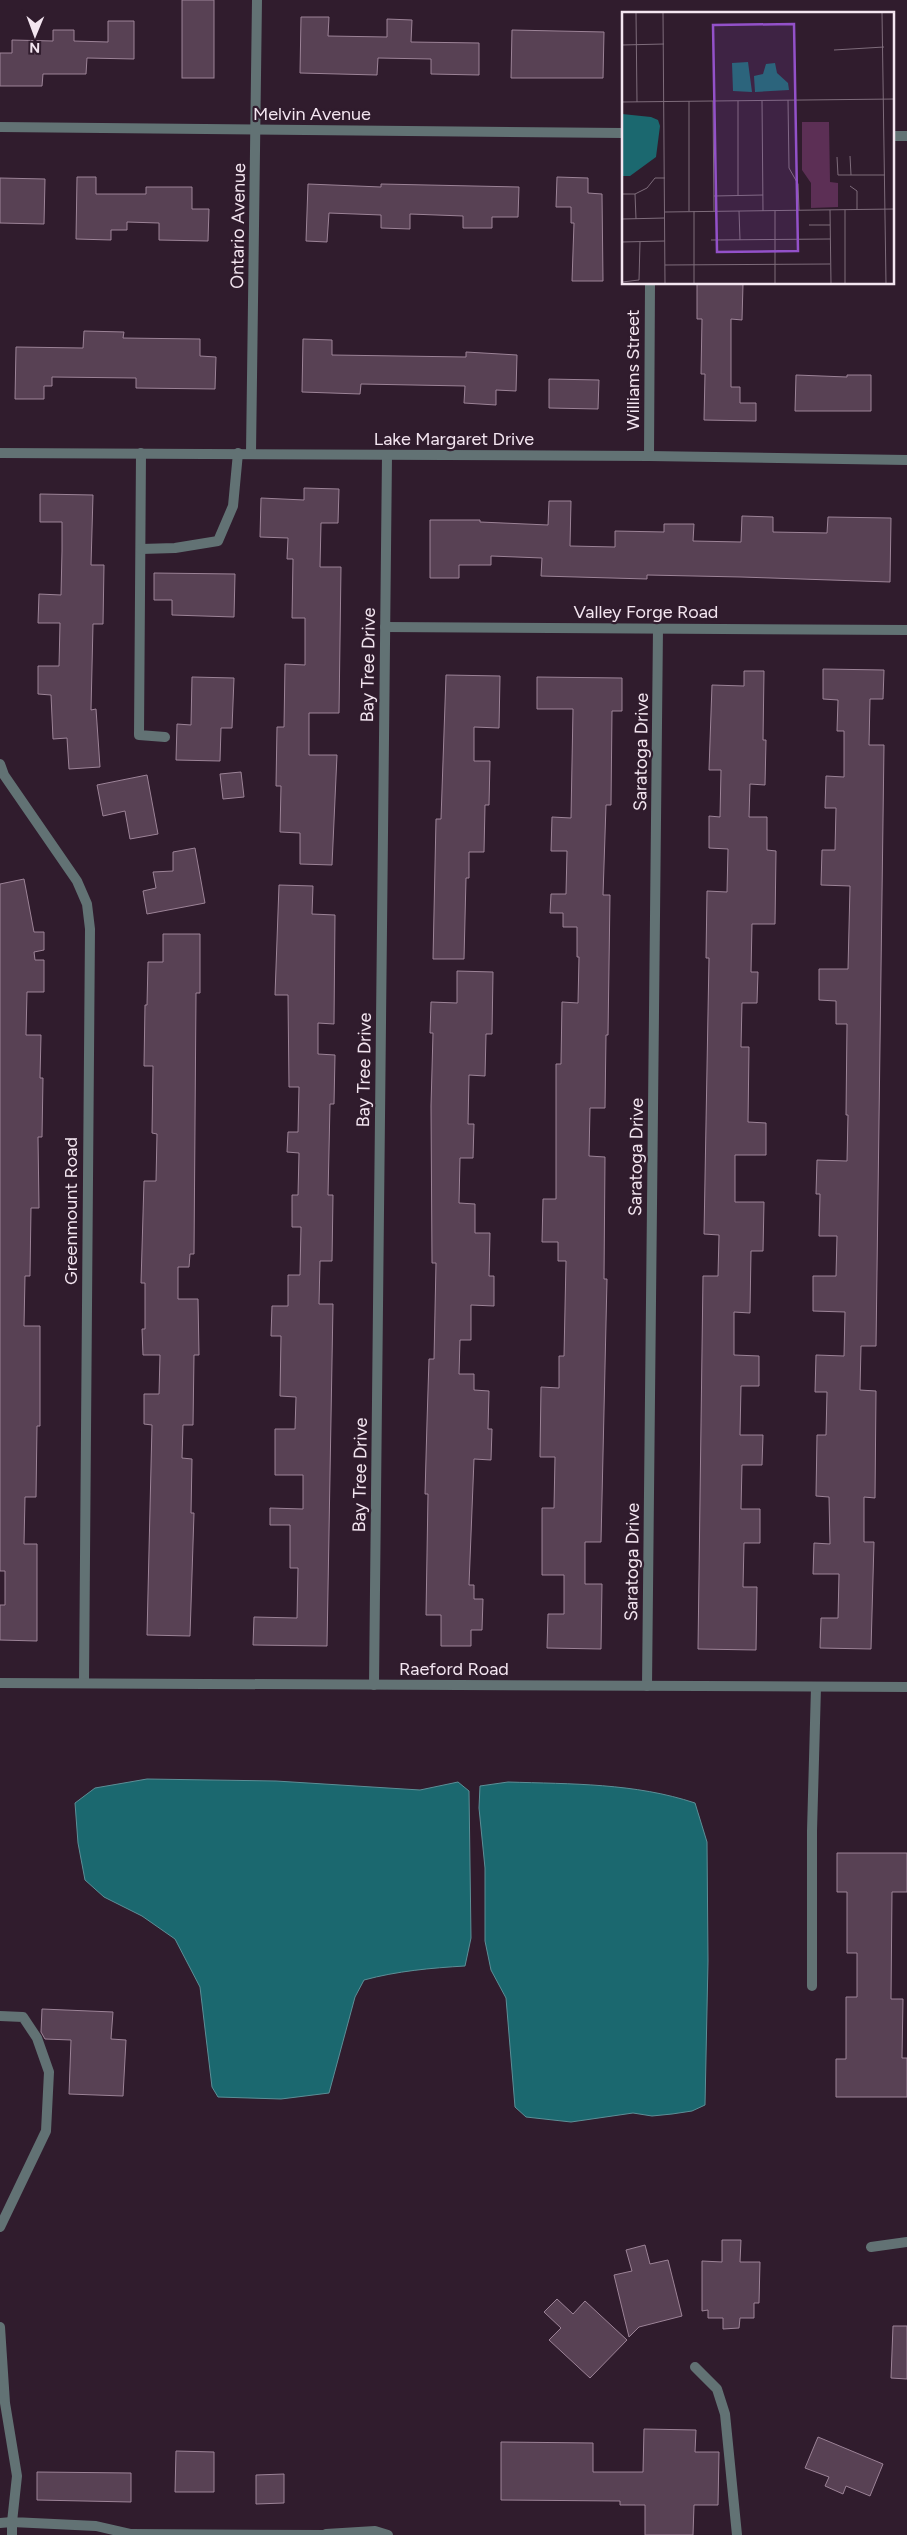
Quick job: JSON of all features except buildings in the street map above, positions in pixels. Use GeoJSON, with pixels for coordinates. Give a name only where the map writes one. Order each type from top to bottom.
{"type":"FeatureCollection","features":[{"type":"Feature","properties":{"kind":"street","name":"Ontario Avenue"},"geometry":{"type":"LineString","coordinates":[[251,453],[257,0]]}},
{"type":"Feature","properties":{"kind":"street","name":"Melvin Avenue"},"geometry":{"type":"LineString","coordinates":[[0,127],[622,132]]}},
{"type":"Feature","properties":{"kind":"street"},"geometry":{"type":"LineString","coordinates":[[894,136],[907,136]]}},
{"type":"Feature","properties":{"kind":"street","name":"Williams Street"},"geometry":{"type":"LineString","coordinates":[[649,456],[650,285]]}},
{"type":"Feature","properties":{"kind":"street","name":"Lake Margaret Drive"},"geometry":{"type":"LineString","coordinates":[[0,453],[649,456],[907,460]]}},
{"type":"Feature","properties":{"kind":"street"},"geometry":{"type":"LineString","coordinates":[[141,453],[142,549],[139,735],[165,737]]}},
{"type":"Feature","properties":{"kind":"street"},"geometry":{"type":"LineString","coordinates":[[142,549],[175,548],[218,541],[232,506],[238,453]]}},
{"type":"Feature","properties":{"kind":"street","name":"Bay Tree Drive"},"geometry":{"type":"LineString","coordinates":[[374,1685],[386,455]]}},
{"type":"Feature","properties":{"kind":"street","name":"Valley Forge Road"},"geometry":{"type":"LineString","coordinates":[[385,627],[907,630]]}},
{"type":"Feature","properties":{"kind":"street","name":"Saratoga Drive"},"geometry":{"type":"LineString","coordinates":[[647,1686],[658,628]]}},
{"type":"Feature","properties":{"kind":"street","name":"Greenmount Road"},"geometry":{"type":"LineString","coordinates":[[0,764],[4,775],[77,881],[87,904],[90,929],[84,1683]]}},
{"type":"Feature","properties":{"kind":"street","name":"Raeford Road"},"geometry":{"type":"LineString","coordinates":[[0,1683],[907,1687]]}},
{"type":"Feature","properties":{"kind":"street"},"geometry":{"type":"LineString","coordinates":[[812,1986],[812,1831],[816,1687]]}},
{"type":"Feature","properties":{"kind":"street"},"geometry":{"type":"LineString","coordinates":[[0,2016],[23,2017],[37,2038],[49,2072],[46,2131],[3,2214],[0,2227]]}},
{"type":"Feature","properties":{"kind":"street"},"geometry":{"type":"LineString","coordinates":[[871,2248],[907,2242]]}},
{"type":"Feature","properties":{"kind":"street"},"geometry":{"type":"LineString","coordinates":[[0,2327],[5,2403],[17,2476],[12,2535]]}},
{"type":"Feature","properties":{"kind":"street"},"geometry":{"type":"LineString","coordinates":[[694,2367],[717,2390],[725,2414],[737,2535]]}},
{"type":"Feature","properties":{"kind":"street"},"geometry":{"type":"LineString","coordinates":[[0,2523],[96,2526],[131,2534],[327,2534],[375,2531],[388,2535]]}},
{"type":"Feature","properties":{"kind":"water"},"geometry":{"type":"Polygon","coordinates":[[[147,1779],[276,1781],[420,1790],[458,1782],[469,1791],[471,1938],[465,1966],[414,1970],[364,1980],[355,1997],[329,2093],[281,2099],[218,2097],[212,2087],[200,1987],[175,1939],[142,1916],[104,1897],[85,1880],[78,1843],[75,1803],[95,1788],[147,1779]]]}},
{"type":"Feature","properties":{"kind":"water"},"geometry":{"type":"Polygon","coordinates":[[[508,1782],[579,1784],[626,1788],[672,1796],[695,1803],[707,1842],[708,1961],[705,2105],[692,2111],[672,2114],[652,2116],[633,2113],[571,2122],[526,2117],[515,2107],[506,1998],[491,1970],[485,1941],[485,1868],[479,1808],[480,1786],[508,1782]]]}}]}
